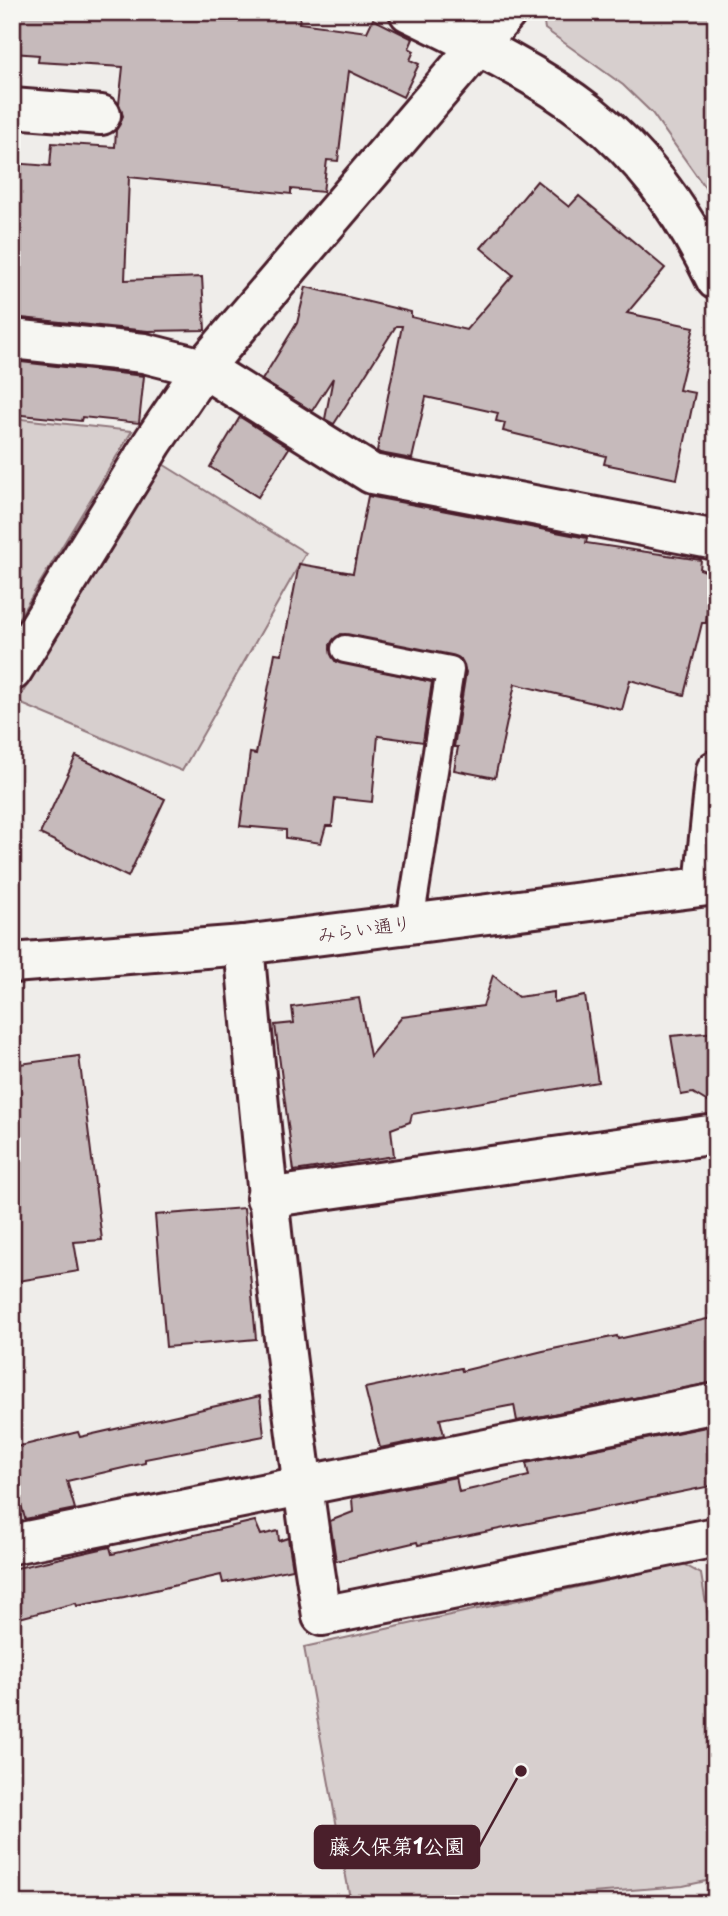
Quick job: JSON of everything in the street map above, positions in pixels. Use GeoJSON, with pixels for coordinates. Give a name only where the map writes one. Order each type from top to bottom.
{"type":"FeatureCollection","features":[{"type":"Feature","properties":{"kind":"street"},"geometry":{"type":"LineString","coordinates":[[409,12],[546,81],[617,135],[650,172],[673,205],[698,243],[716,280]]}},
{"type":"Feature","properties":{"kind":"street"},"geometry":{"type":"LineString","coordinates":[[12,671],[153,442],[203,368],[507,12]]}},
{"type":"Feature","properties":{"kind":"street"},"geometry":{"type":"LineString","coordinates":[[12,108],[101,115]]}},
{"type":"Feature","properties":{"kind":"street"},"geometry":{"type":"LineString","coordinates":[[12,339],[144,353],[203,368],[372,474],[716,540]]}},
{"type":"Feature","properties":{"kind":"street"},"geometry":{"type":"LineString","coordinates":[[710,885],[716,770]]}},
{"type":"Feature","properties":{"kind":"street","name":"みらい通り"},"geometry":{"type":"LineString","coordinates":[[12,963],[244,945],[710,885]]}},
{"type":"Feature","properties":{"kind":"street"},"geometry":{"type":"LineString","coordinates":[[244,945],[267,1198],[302,1488],[323,1616],[716,1537]]}},
{"type":"Feature","properties":{"kind":"street"},"geometry":{"type":"LineString","coordinates":[[267,1198],[716,1134]]}},
{"type":"Feature","properties":{"kind":"street"},"geometry":{"type":"LineString","coordinates":[[12,1544],[716,1403]]}},
{"type":"Feature","properties":{"kind":"lane"},"geometry":{"type":"LineString","coordinates":[[345,649],[450,670],[410,922]]}},
{"type":"Feature","properties":{"kind":"shaded area"},"geometry":{"type":"Polygon","coordinates":[[[542,12],[716,12],[716,203],[652,113],[623,85],[545,29],[542,12]]]}},
{"type":"Feature","properties":{"kind":"shaded area"},"geometry":{"type":"Polygon","coordinates":[[[12,418],[132,431],[12,629],[12,418]]]}},
{"type":"Feature","properties":{"kind":"shaded area"},"geometry":{"type":"Polygon","coordinates":[[[161,463],[306,553],[182,771],[17,702],[161,463]]]}},
{"type":"Feature","properties":{"kind":"shaded area"},"geometry":{"type":"Polygon","coordinates":[[[683,1564],[701,1574],[716,1664],[716,1879],[683,1886],[579,1894],[574,1904],[351,1904],[304,1647],[683,1564]]]}},
{"type":"Feature","properties":{"kind":"building"},"geometry":{"type":"Polygon","coordinates":[[[24,12],[301,12],[299,23],[367,32],[373,19],[413,39],[409,48],[414,51],[410,60],[419,64],[403,97],[349,71],[338,161],[327,160],[323,192],[291,189],[291,194],[129,177],[125,280],[202,277],[205,330],[148,331],[12,317],[12,163],[50,166],[52,143],[115,147],[116,130],[123,116],[119,104],[123,67],[38,62],[39,55],[13,53],[15,16],[24,16],[24,12]]]}},
{"type":"Feature","properties":{"kind":"building"},"geometry":{"type":"Polygon","coordinates":[[[537,181],[569,207],[579,196],[665,268],[627,313],[694,327],[679,390],[695,393],[677,479],[604,464],[606,456],[503,431],[505,423],[496,421],[498,413],[426,397],[412,459],[380,453],[377,451],[402,326],[396,326],[334,424],[325,419],[333,378],[312,411],[262,380],[297,323],[306,287],[411,312],[411,317],[466,330],[513,275],[481,248],[537,181]]]}},
{"type":"Feature","properties":{"kind":"building"},"geometry":{"type":"Polygon","coordinates":[[[12,361],[144,376],[139,423],[82,417],[81,421],[12,414],[12,361]]]}},
{"type":"Feature","properties":{"kind":"building"},"geometry":{"type":"Polygon","coordinates":[[[240,417],[289,448],[258,497],[210,467],[240,417]]]}},
{"type":"Feature","properties":{"kind":"building"},"geometry":{"type":"Polygon","coordinates":[[[368,496],[587,538],[586,543],[701,560],[700,569],[711,573],[706,623],[702,623],[684,695],[630,680],[622,710],[515,684],[495,778],[454,770],[458,747],[454,747],[466,672],[461,659],[341,634],[330,645],[335,661],[432,682],[423,742],[378,736],[372,802],[335,798],[332,826],[326,826],[321,843],[286,838],[286,830],[240,826],[250,753],[256,754],[275,653],[282,654],[299,564],[353,573],[368,496]]]}},
{"type":"Feature","properties":{"kind":"building"},"geometry":{"type":"Polygon","coordinates":[[[76,756],[165,799],[128,877],[40,834],[76,756]]]}},
{"type":"Feature","properties":{"kind":"building"},"geometry":{"type":"Polygon","coordinates":[[[493,975],[518,997],[554,992],[554,1002],[585,996],[598,1082],[412,1114],[410,1122],[391,1129],[394,1156],[294,1171],[275,1025],[294,1023],[292,1007],[359,998],[370,1056],[402,1017],[483,1006],[493,975]]]}},
{"type":"Feature","properties":{"kind":"building"},"geometry":{"type":"Polygon","coordinates":[[[716,1032],[716,1107],[693,1093],[681,1095],[671,1036],[716,1032]]]}},
{"type":"Feature","properties":{"kind":"building"},"geometry":{"type":"Polygon","coordinates":[[[79,1056],[102,1240],[74,1242],[79,1271],[12,1282],[12,1065],[79,1056]]]}},
{"type":"Feature","properties":{"kind":"building"},"geometry":{"type":"Polygon","coordinates":[[[244,1208],[256,1339],[166,1347],[155,1215],[244,1208]]]}},
{"type":"Feature","properties":{"kind":"building"},"geometry":{"type":"Polygon","coordinates":[[[716,1317],[716,1382],[517,1421],[514,1405],[440,1419],[444,1435],[380,1448],[365,1388],[461,1368],[462,1371],[543,1351],[617,1336],[618,1339],[716,1317]]]}},
{"type":"Feature","properties":{"kind":"building"},"geometry":{"type":"Polygon","coordinates":[[[260,1396],[264,1436],[145,1459],[145,1463],[67,1481],[75,1509],[25,1519],[12,1471],[12,1448],[78,1432],[80,1437],[260,1396]]]}},
{"type":"Feature","properties":{"kind":"building"},"geometry":{"type":"Polygon","coordinates":[[[716,1425],[716,1485],[418,1545],[417,1542],[336,1561],[330,1521],[353,1512],[352,1498],[456,1477],[459,1492],[529,1476],[526,1463],[716,1425]]]}},
{"type":"Feature","properties":{"kind":"building"},"geometry":{"type":"Polygon","coordinates":[[[255,1521],[261,1535],[278,1531],[279,1541],[288,1538],[293,1569],[223,1583],[221,1575],[124,1597],[77,1606],[76,1603],[12,1620],[12,1569],[110,1547],[112,1554],[255,1521]]]}},
{"type":"Feature","properties":{"kind":"place","name":"藤久保第1公園"},"geometry":{"type":"Point","coordinates":[521,1771]}}]}
